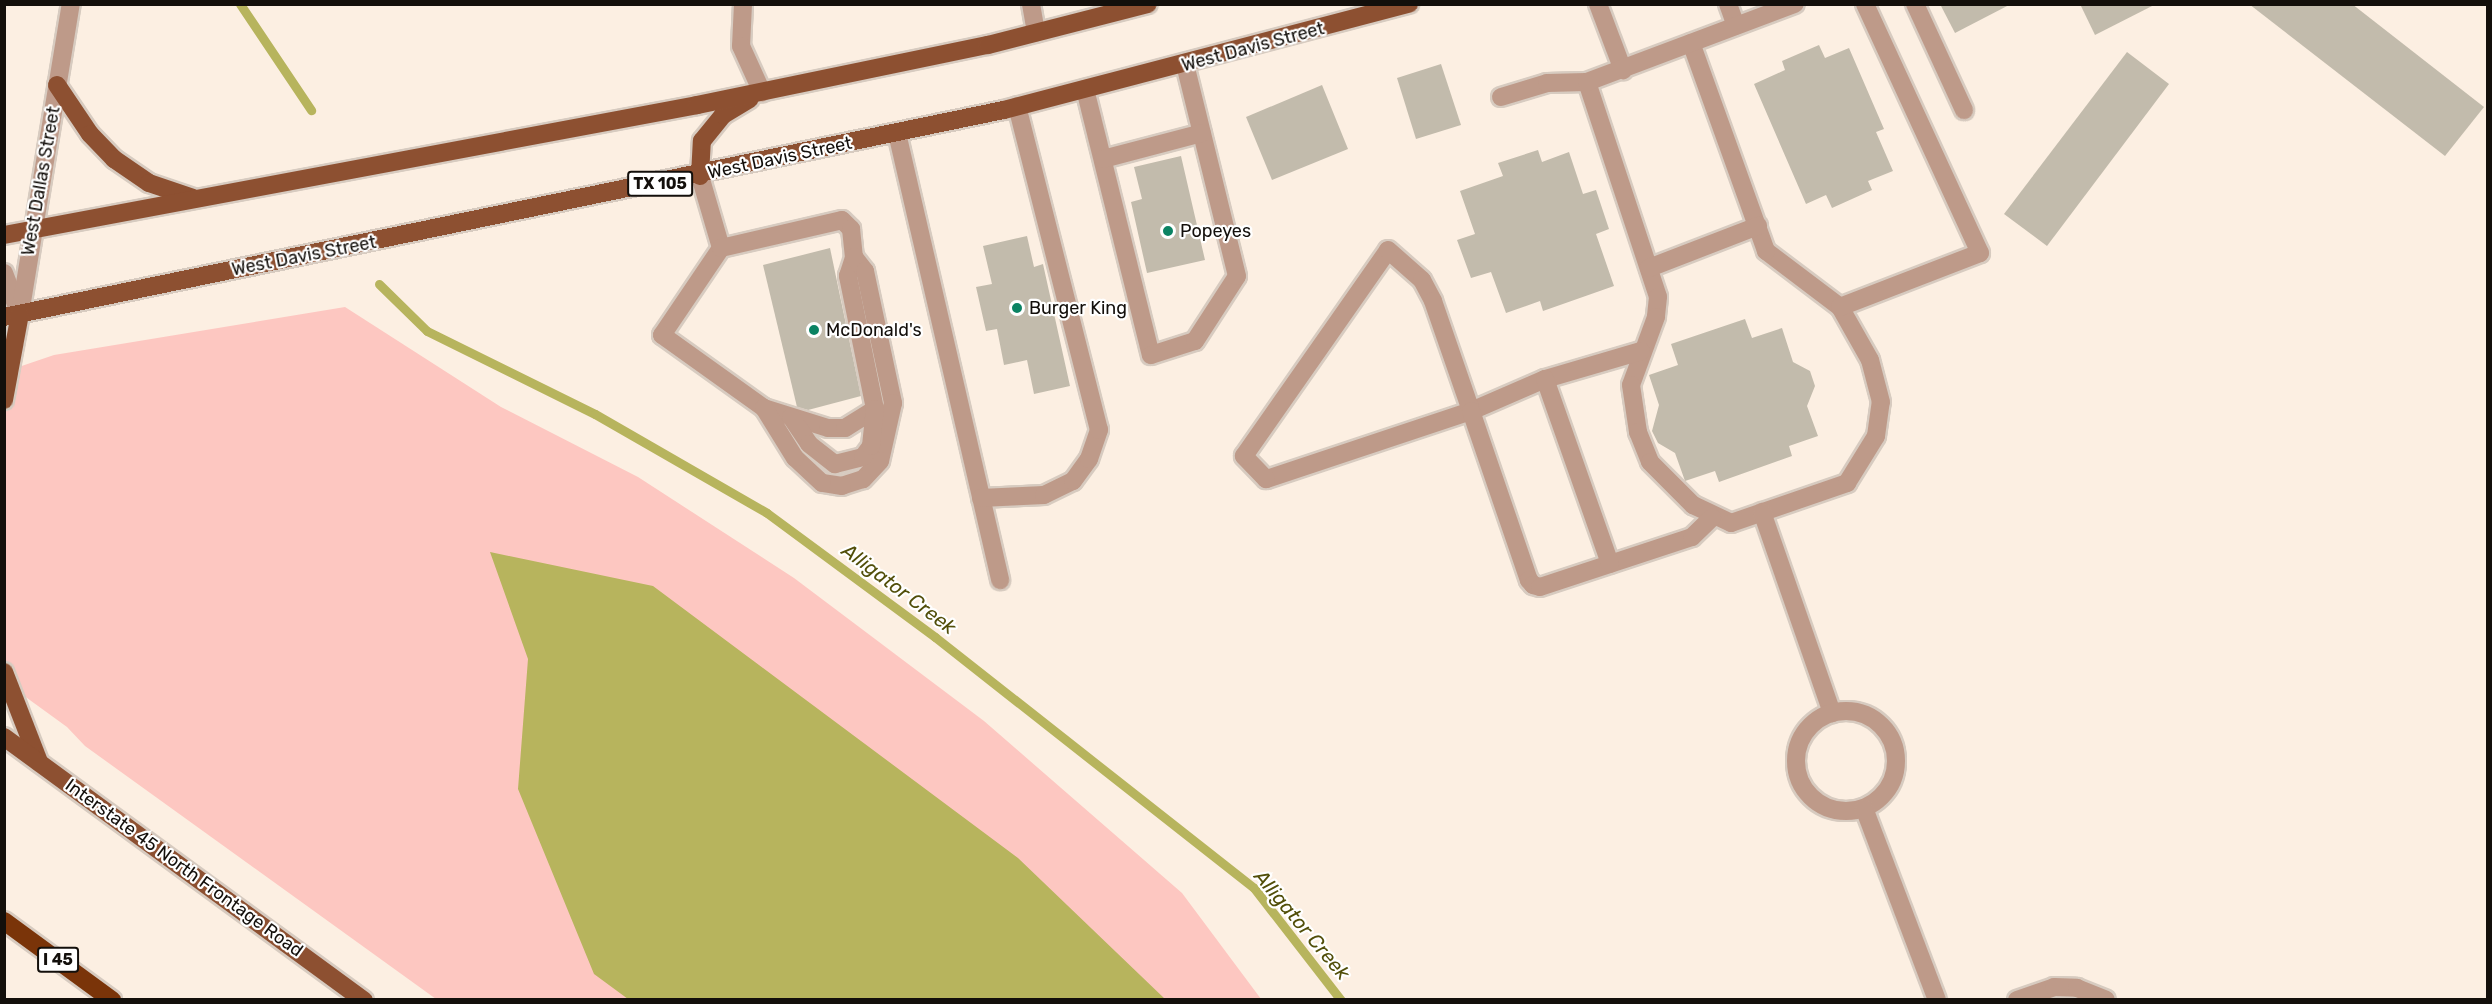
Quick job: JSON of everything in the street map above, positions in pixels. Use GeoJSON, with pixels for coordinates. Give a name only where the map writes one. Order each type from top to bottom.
{"type":"FeatureCollection","features":[{"type":"Feature","properties":{"kind":"highway","name":"I 45"},"geometry":{"type":"LineString","coordinates":[[4,921],[112,999]]}},
{"type":"Feature","properties":{"kind":"main road"},"geometry":{"type":"LineString","coordinates":[[4,235],[762,92],[1036,33],[1125,7],[1148,4]]}},
{"type":"Feature","properties":{"kind":"main road","name":"West Davis Street"},"geometry":{"type":"LineString","coordinates":[[12,315],[699,176],[897,133],[1185,65],[1409,4]]}},
{"type":"Feature","properties":{"kind":"main road"},"geometry":{"type":"LineString","coordinates":[[57,86],[90,134],[114,159],[148,183],[195,198]]}},
{"type":"Feature","properties":{"kind":"main road"},"geometry":{"type":"LineString","coordinates":[[699,176],[702,141],[723,115],[762,92]]}},
{"type":"Feature","properties":{"kind":"main road"},"geometry":{"type":"LineString","coordinates":[[4,400],[12,315]]}},
{"type":"Feature","properties":{"kind":"main road"},"geometry":{"type":"LineString","coordinates":[[4,672],[39,762]]}},
{"type":"Feature","properties":{"kind":"main road","name":"Interstate 45 North Frontage Road"},"geometry":{"type":"LineString","coordinates":[[4,737],[364,999]]}},
{"type":"Feature","properties":{"kind":"street","name":"West Dallas Street"},"geometry":{"type":"LineString","coordinates":[[12,315],[33,228],[71,4]]}},
{"type":"Feature","properties":{"kind":"street"},"geometry":{"type":"LineString","coordinates":[[743,4],[741,46],[762,92]]}},
{"type":"Feature","properties":{"kind":"street"},"geometry":{"type":"LineString","coordinates":[[1030,4],[1036,33]]}},
{"type":"Feature","properties":{"kind":"street"},"geometry":{"type":"LineString","coordinates":[[1598,4],[1623,70]]}},
{"type":"Feature","properties":{"kind":"street"},"geometry":{"type":"LineString","coordinates":[[1728,4],[1736,26]]}},
{"type":"Feature","properties":{"kind":"street"},"geometry":{"type":"LineString","coordinates":[[1501,97],[1547,83],[1587,82],[1795,4]]}},
{"type":"Feature","properties":{"kind":"street"},"geometry":{"type":"LineString","coordinates":[[1840,307],[1980,253],[1865,4]]}},
{"type":"Feature","properties":{"kind":"street"},"geometry":{"type":"LineString","coordinates":[[1915,4],[1965,110]]}},
{"type":"Feature","properties":{"kind":"street"},"geometry":{"type":"LineString","coordinates":[[1587,82],[1649,268],[1658,308],[1641,351],[1631,385],[1632,409],[1650,462],[1668,485],[1712,518],[1731,523],[1847,483],[1876,436],[1881,402],[1870,360],[1857,329],[1840,307],[1772,259],[1691,43]]}},
{"type":"Feature","properties":{"kind":"street"},"geometry":{"type":"LineString","coordinates":[[1085,89],[1151,355],[1196,342],[1237,276],[1185,65]]}},
{"type":"Feature","properties":{"kind":"street"},"geometry":{"type":"LineString","coordinates":[[981,498],[1044,495],[1073,482],[1089,459],[1099,430],[1017,106]]}},
{"type":"Feature","properties":{"kind":"street"},"geometry":{"type":"LineString","coordinates":[[897,133],[1000,580]]}},
{"type":"Feature","properties":{"kind":"street"},"geometry":{"type":"LineString","coordinates":[[1103,159],[1202,133]]}},
{"type":"Feature","properties":{"kind":"street"},"geometry":{"type":"LineString","coordinates":[[699,176],[721,248]]}},
{"type":"Feature","properties":{"kind":"street"},"geometry":{"type":"LineString","coordinates":[[791,417],[808,444],[835,464],[863,457],[871,446],[875,409],[848,276],[854,257],[851,229],[842,220],[721,248],[662,335],[764,408],[791,417],[845,428],[875,409]]}},
{"type":"Feature","properties":{"kind":"street"},"geometry":{"type":"LineString","coordinates":[[1649,268],[1758,226]]}},
{"type":"Feature","properties":{"kind":"street"},"geometry":{"type":"LineString","coordinates":[[1641,351],[1545,379],[1471,411],[1266,479],[1244,456],[1388,250],[1422,280],[1471,411],[1533,585],[1540,587],[1692,537],[1712,518]]}},
{"type":"Feature","properties":{"kind":"street"},"geometry":{"type":"LineString","coordinates":[[764,408],[801,466],[822,483],[842,486],[863,479],[880,461],[893,403],[865,271],[854,257]]}},
{"type":"Feature","properties":{"kind":"street","name":"West Dallas Street"},"geometry":{"type":"LineString","coordinates":[[4,273],[12,315]]}},
{"type":"Feature","properties":{"kind":"street"},"geometry":{"type":"LineString","coordinates":[[1545,379],[1610,564]]}},
{"type":"Feature","properties":{"kind":"street"},"geometry":{"type":"LineString","coordinates":[[1762,512],[1832,713]]}},
{"type":"Feature","properties":{"kind":"street"},"geometry":{"type":"LineString","coordinates":[[1832,713],[1866,715],[1891,738],[1895,772],[1888,788],[1864,808],[1837,810],[1824,806],[1803,787],[1798,774],[1798,746],[1804,734],[1832,713]]}},
{"type":"Feature","properties":{"kind":"street"},"geometry":{"type":"LineString","coordinates":[[1864,808],[1937,999]]}},
{"type":"Feature","properties":{"kind":"street"},"geometry":{"type":"LineString","coordinates":[[2017,999],[2054,987],[2077,987],[2106,999]]}},
{"type":"Feature","properties":{"kind":"shaded area"},"geometry":{"type":"Polygon","coordinates":[[[345,307],[501,407],[638,477],[794,578],[984,721],[1182,893],[1261,999],[436,999],[85,746],[67,727],[5,682],[4,372],[54,355],[345,307]]]}},
{"type":"Feature","properties":{"kind":"shaded area"},"geometry":{"type":"Polygon","coordinates":[[[490,552],[653,586],[1018,858],[1165,999],[628,999],[594,974],[518,789],[528,659],[490,552]]]}},
{"type":"Feature","properties":{"kind":"building"},"geometry":{"type":"Polygon","coordinates":[[[1940,4],[2011,4],[1955,33],[1940,4]]]}},
{"type":"Feature","properties":{"kind":"building"},"geometry":{"type":"Polygon","coordinates":[[[2080,4],[2156,4],[2095,35],[2080,4]]]}},
{"type":"Feature","properties":{"kind":"building"},"geometry":{"type":"Polygon","coordinates":[[[2249,4],[2352,4],[2484,107],[2445,156],[2249,4]]]}},
{"type":"Feature","properties":{"kind":"building"},"geometry":{"type":"Polygon","coordinates":[[[1819,45],[1825,58],[1849,48],[1884,129],[1876,132],[1893,171],[1868,181],[1872,190],[1832,208],[1826,195],[1806,204],[1754,84],[1785,70],[1782,61],[1819,45]]]}},
{"type":"Feature","properties":{"kind":"building"},"geometry":{"type":"Polygon","coordinates":[[[2127,52],[2169,84],[2047,246],[2004,214],[2127,52]]]}},
{"type":"Feature","properties":{"kind":"building"},"geometry":{"type":"Polygon","coordinates":[[[1441,64],[1461,125],[1416,139],[1397,78],[1441,64]]]}},
{"type":"Feature","properties":{"kind":"building"},"geometry":{"type":"Polygon","coordinates":[[[1322,85],[1348,149],[1272,180],[1246,117],[1322,85]]]}},
{"type":"Feature","properties":{"kind":"building"},"geometry":{"type":"Polygon","coordinates":[[[1538,150],[1542,162],[1569,152],[1583,194],[1596,190],[1609,229],[1596,234],[1614,286],[1543,311],[1540,301],[1506,313],[1491,272],[1471,278],[1457,240],[1475,234],[1460,191],[1503,176],[1498,163],[1538,150]]]}},
{"type":"Feature","properties":{"kind":"building","name":"Popeyes"},"geometry":{"type":"Polygon","coordinates":[[[1181,156],[1205,260],[1147,273],[1131,202],[1142,199],[1134,167],[1181,156]]]}},
{"type":"Feature","properties":{"kind":"building","name":"Burger King"},"geometry":{"type":"Polygon","coordinates":[[[1027,236],[1034,267],[1043,264],[1070,386],[1034,394],[1027,360],[1004,365],[997,329],[986,331],[976,287],[992,284],[983,246],[1027,236]]]}},
{"type":"Feature","properties":{"kind":"building","name":"McDonald's"},"geometry":{"type":"Polygon","coordinates":[[[830,248],[861,396],[808,410],[797,407],[763,265],[830,248]]]}},
{"type":"Feature","properties":{"kind":"building"},"geometry":{"type":"Polygon","coordinates":[[[1745,319],[1752,338],[1782,328],[1793,362],[1810,371],[1815,386],[1807,406],[1818,436],[1789,446],[1792,456],[1719,482],[1715,471],[1685,481],[1675,453],[1658,443],[1652,431],[1659,405],[1649,375],[1678,365],[1671,344],[1745,319]]]}},
{"type":"Feature","properties":{"kind":"waterway","name":"Alligator Creek"},"geometry":{"type":"LineString","coordinates":[[240,4],[311,110]]}},
{"type":"Feature","properties":{"kind":"waterway","name":"Alligator Creek"},"geometry":{"type":"LineString","coordinates":[[379,284],[427,331],[595,414],[767,513],[935,637],[1254,888],[1341,1000]]}},
{"type":"Feature","properties":{"kind":"place","name":"Popeyes"},"geometry":{"type":"Point","coordinates":[1168,231]}},
{"type":"Feature","properties":{"kind":"place","name":"Burger King"},"geometry":{"type":"Point","coordinates":[1017,308]}},
{"type":"Feature","properties":{"kind":"place","name":"McDonald's"},"geometry":{"type":"Point","coordinates":[814,330]}}]}
